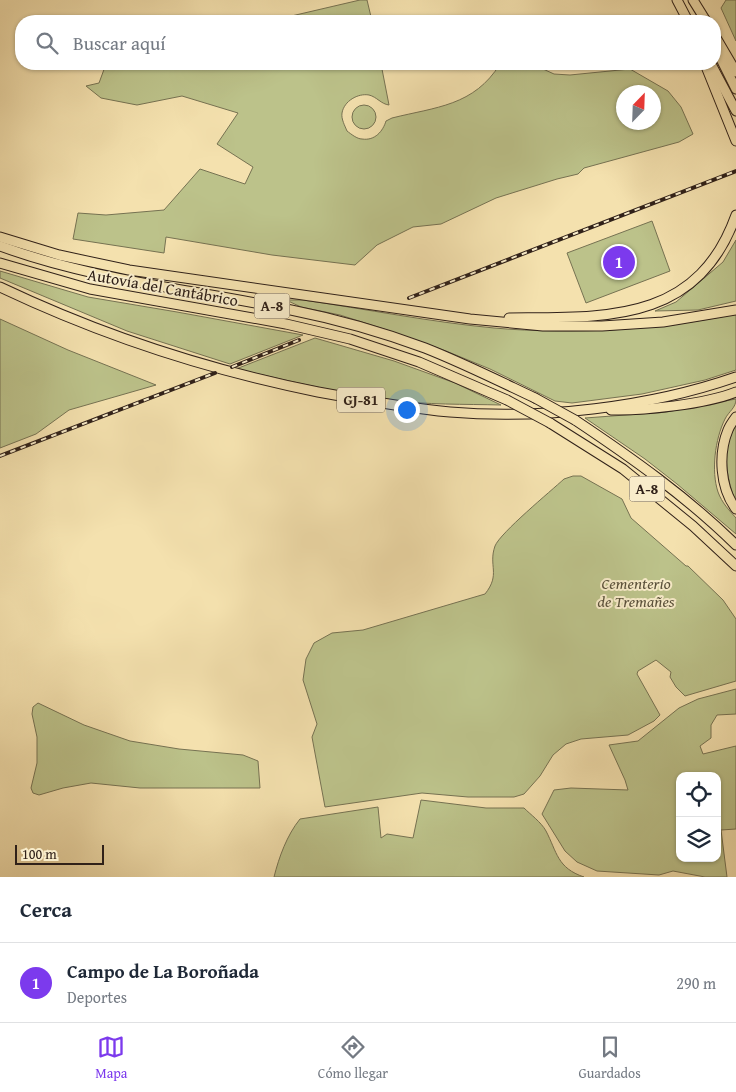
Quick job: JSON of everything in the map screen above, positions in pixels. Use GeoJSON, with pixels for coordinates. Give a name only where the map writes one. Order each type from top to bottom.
{"type":"FeatureCollection","features":[{"type":"Feature","properties":{"kind":"highway"},"geometry":{"type":"LineString","coordinates":[[677,0],[685,15]]}},
{"type":"Feature","properties":{"kind":"highway"},"geometry":{"type":"LineString","coordinates":[[692,0],[699,15]]}},
{"type":"Feature","properties":{"kind":"highway"},"geometry":{"type":"LineString","coordinates":[[692,0],[702,15]]}},
{"type":"Feature","properties":{"kind":"highway"},"geometry":{"type":"LineString","coordinates":[[721,46],[736,72]]}},
{"type":"Feature","properties":{"kind":"highway"},"geometry":{"type":"LineString","coordinates":[[721,59],[736,89]]}},
{"type":"Feature","properties":{"kind":"highway"},"geometry":{"type":"LineString","coordinates":[[707,70],[735,138]]}},
{"type":"Feature","properties":{"kind":"highway"},"geometry":{"type":"LineString","coordinates":[[714,70],[736,111]]}},
{"type":"Feature","properties":{"kind":"highway"},"geometry":{"type":"LineString","coordinates":[[470,319],[595,315],[639,310],[658,303],[677,294],[704,272],[722,246],[736,215]]}},
{"type":"Feature","properties":{"kind":"highway"},"geometry":{"type":"LineString","coordinates":[[0,237],[59,255],[129,270],[470,319],[542,326],[602,326],[663,322],[736,310]]}},
{"type":"Feature","properties":{"kind":"highway","name":"Autovía del Cantábrico"},"geometry":{"type":"LineString","coordinates":[[0,246],[100,276],[291,310],[375,331],[426,348],[535,398],[575,420],[646,468],[704,515],[736,545]]}},
{"type":"Feature","properties":{"kind":"highway","name":"Autovía del Cantábrico"},"geometry":{"type":"LineString","coordinates":[[0,263],[90,289],[286,324],[350,339],[419,362],[507,400],[550,423],[623,469],[693,526],[736,566]]}},
{"type":"Feature","properties":{"kind":"highway","name":"GJ-81"},"geometry":{"type":"LineString","coordinates":[[0,287],[66,316],[170,355],[248,377],[352,398],[451,412],[528,413],[593,409],[673,395],[736,377]]}},
{"type":"Feature","properties":{"kind":"highway"},"geometry":{"type":"LineString","coordinates":[[593,409],[628,410],[687,403],[736,392]]}},
{"type":"Feature","properties":{"kind":"highway"},"geometry":{"type":"LineString","coordinates":[[736,417],[728,430],[722,457],[724,482],[731,502],[736,509]]}},
{"type":"Feature","properties":{"kind":"green space"},"geometry":{"type":"Polygon","coordinates":[[[367,0],[371,15],[296,15],[367,0]]]}},
{"type":"Feature","properties":{"kind":"green space"},"geometry":{"type":"Polygon","coordinates":[[[726,0],[736,0],[736,41],[721,8],[726,0]]]}},
{"type":"Feature","properties":{"kind":"green space"},"geometry":{"type":"Polygon","coordinates":[[[104,70],[382,70],[389,105],[369,95],[360,95],[346,105],[342,113],[347,131],[358,138],[367,139],[375,137],[386,121],[392,118],[439,107],[466,97],[478,89],[496,70],[545,70],[554,74],[570,75],[632,70],[658,85],[616,85],[616,130],[661,130],[661,87],[668,91],[681,107],[693,134],[679,142],[584,168],[578,174],[496,198],[441,224],[413,227],[377,245],[355,265],[272,255],[166,237],[164,253],[73,239],[78,213],[106,215],[164,210],[200,169],[245,184],[253,167],[217,144],[238,113],[182,96],[137,105],[101,98],[86,86],[99,83],[104,70]]]}},
{"type":"Feature","properties":{"kind":"green space"},"geometry":{"type":"Polygon","coordinates":[[[364,105],[369,106],[375,112],[375,122],[369,128],[364,129],[359,128],[353,122],[352,117],[353,112],[359,106],[364,105]]]}},
{"type":"Feature","properties":{"kind":"green space"},"geometry":{"type":"Polygon","coordinates":[[[652,221],[670,271],[586,303],[567,253],[652,221]]]}},
{"type":"Feature","properties":{"kind":"green space"},"geometry":{"type":"Polygon","coordinates":[[[736,240],[736,301],[698,310],[655,311],[676,302],[723,262],[736,240]]]}},
{"type":"Feature","properties":{"kind":"green space"},"geometry":{"type":"Polygon","coordinates":[[[0,271],[88,297],[303,335],[230,364],[127,331],[0,278],[0,271]]]}},
{"type":"Feature","properties":{"kind":"green space"},"geometry":{"type":"Polygon","coordinates":[[[286,300],[303,300],[422,319],[494,328],[555,331],[616,330],[676,324],[736,314],[736,370],[705,380],[642,394],[572,403],[555,401],[490,369],[446,351],[340,315],[301,307],[286,300]]]}},
{"type":"Feature","properties":{"kind":"green space"},"geometry":{"type":"Polygon","coordinates":[[[0,319],[68,350],[156,385],[69,410],[36,434],[0,448],[0,319]]]}},
{"type":"Feature","properties":{"kind":"green space"},"geometry":{"type":"Polygon","coordinates":[[[315,338],[394,361],[455,383],[501,405],[404,402],[332,390],[236,369],[315,338]]]}},
{"type":"Feature","properties":{"kind":"green space"},"geometry":{"type":"Polygon","coordinates":[[[736,399],[735,405],[727,416],[719,436],[715,455],[715,475],[718,492],[736,518],[736,534],[645,459],[585,418],[666,412],[736,399]]]}},
{"type":"Feature","properties":{"kind":"green space"},"geometry":{"type":"Polygon","coordinates":[[[736,425],[736,503],[728,473],[727,453],[731,434],[736,425]]]}},
{"type":"Feature","properties":{"kind":"green space","name":"Cementerio de Tremañes"},"geometry":{"type":"Polygon","coordinates":[[[581,476],[622,499],[631,518],[688,566],[723,600],[736,619],[736,681],[685,696],[670,677],[671,672],[656,660],[638,671],[637,674],[660,715],[654,721],[628,735],[581,739],[566,744],[553,755],[540,776],[524,794],[514,797],[468,797],[422,793],[325,807],[312,737],[317,724],[303,680],[306,659],[314,643],[332,633],[363,630],[485,594],[492,581],[493,553],[499,540],[564,479],[581,476]]]}},
{"type":"Feature","properties":{"kind":"green space"},"geometry":{"type":"Polygon","coordinates":[[[736,689],[736,714],[717,715],[711,725],[711,738],[700,746],[703,754],[736,746],[736,829],[721,830],[727,877],[705,877],[673,871],[659,875],[597,871],[577,862],[565,851],[542,814],[554,790],[571,788],[628,790],[609,745],[638,741],[679,708],[698,699],[736,689]]]}},
{"type":"Feature","properties":{"kind":"green space"},"geometry":{"type":"Polygon","coordinates":[[[38,703],[84,725],[130,741],[179,749],[243,755],[258,761],[260,788],[140,788],[91,783],[39,795],[33,793],[31,788],[37,763],[37,737],[32,714],[33,707],[38,703]]]}},
{"type":"Feature","properties":{"kind":"green space"},"geometry":{"type":"Polygon","coordinates":[[[421,800],[486,808],[524,808],[544,828],[563,864],[568,869],[584,877],[274,877],[284,846],[300,819],[378,807],[381,838],[387,834],[413,838],[421,800]]]}},
{"type":"Feature","properties":{"kind":"railway"},"geometry":{"type":"LineString","coordinates":[[409,298],[736,171]]}},
{"type":"Feature","properties":{"kind":"railway"},"geometry":{"type":"LineString","coordinates":[[232,367],[299,340]]}},
{"type":"Feature","properties":{"kind":"railway"},"geometry":{"type":"LineString","coordinates":[[0,456],[215,373]]}},
{"type":"Feature","properties":{"kind":"place","name":"Campo de La Boroñada"},"geometry":{"type":"Point","coordinates":[619,262]}}]}
